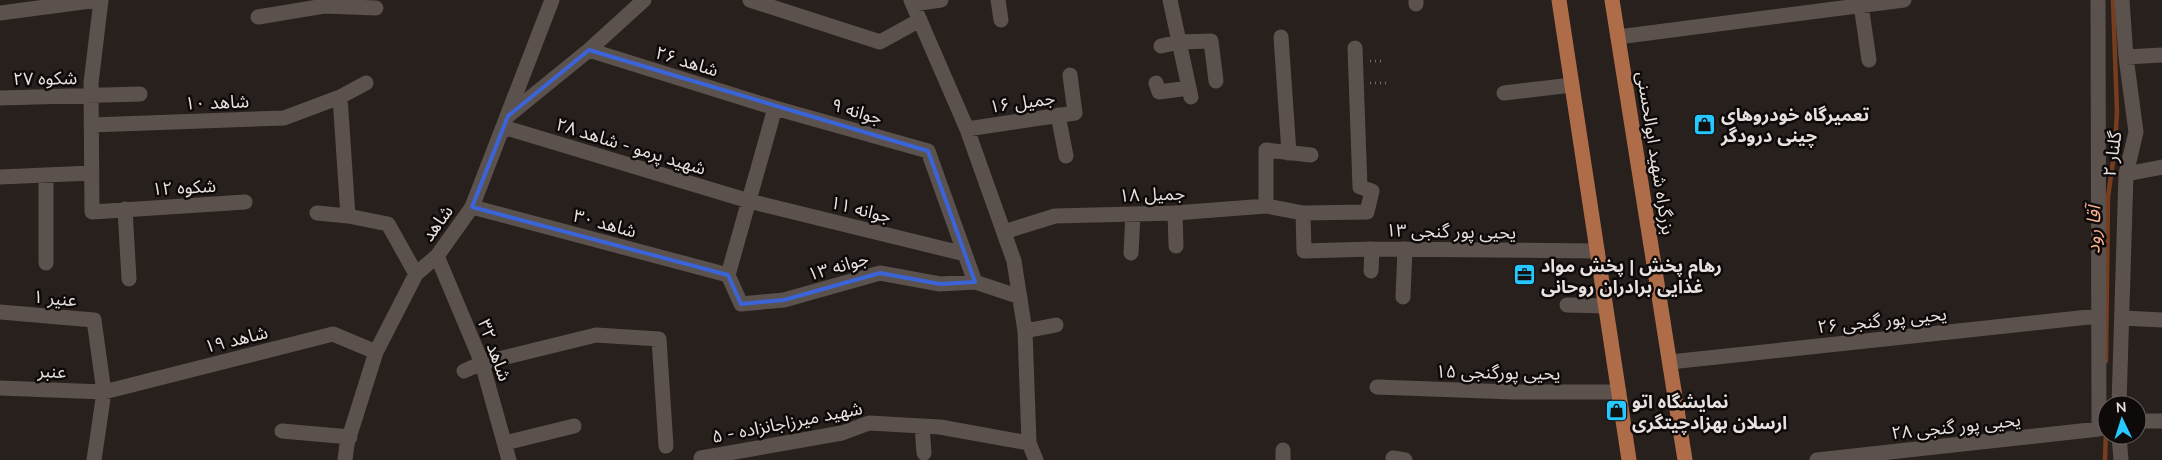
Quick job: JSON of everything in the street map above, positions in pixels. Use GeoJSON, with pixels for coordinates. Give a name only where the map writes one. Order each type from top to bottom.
{"type":"FeatureCollection","features":[{"type":"Feature","properties":{"kind":"main road"},"geometry":{"type":"LineString","coordinates":[[1559,0],[1629,460]]}},
{"type":"Feature","properties":{"kind":"main road","name":"بزرگراه شهید ابوالحسنی"},"geometry":{"type":"LineString","coordinates":[[1612,0],[1685,460]]}},
{"type":"Feature","properties":{"kind":"street"},"geometry":{"type":"LineString","coordinates":[[0,13],[100,0],[91,90],[92,173],[0,177]]}},
{"type":"Feature","properties":{"kind":"street","name":"شاهد"},"geometry":{"type":"LineString","coordinates":[[345,460],[350,437],[376,352],[416,274],[437,256],[472,207],[552,0]]}},
{"type":"Feature","properties":{"kind":"street"},"geometry":{"type":"LineString","coordinates":[[505,121],[589,50],[644,0]]}},
{"type":"Feature","properties":{"kind":"street"},"geometry":{"type":"LineString","coordinates":[[750,0],[880,42],[920,20]]}},
{"type":"Feature","properties":{"kind":"street"},"geometry":{"type":"LineString","coordinates":[[941,0],[912,2],[967,129],[1014,261],[1025,330],[1029,443],[1036,460]]}},
{"type":"Feature","properties":{"kind":"street"},"geometry":{"type":"LineString","coordinates":[[998,0],[1002,20]]}},
{"type":"Feature","properties":{"kind":"street"},"geometry":{"type":"LineString","coordinates":[[1156,84],[1159,92],[1190,92],[1170,0]]}},
{"type":"Feature","properties":{"kind":"street"},"geometry":{"type":"LineString","coordinates":[[1618,37],[1904,0]]}},
{"type":"Feature","properties":{"kind":"street"},"geometry":{"type":"LineString","coordinates":[[2098,0],[2098,316]]}},
{"type":"Feature","properties":{"kind":"street","name":"گلنار ۲"},"geometry":{"type":"LineString","coordinates":[[2119,395],[2126,174],[2136,132],[2126,57],[2122,0]]}},
{"type":"Feature","properties":{"kind":"street"},"geometry":{"type":"LineString","coordinates":[[258,17],[324,3],[376,8]]}},
{"type":"Feature","properties":{"kind":"street"},"geometry":{"type":"LineString","coordinates":[[1861,6],[1869,60]]}},
{"type":"Feature","properties":{"kind":"street"},"geometry":{"type":"LineString","coordinates":[[1282,37],[1289,153]]}},
{"type":"Feature","properties":{"kind":"street"},"geometry":{"type":"LineString","coordinates":[[1162,46],[1180,42],[1211,41],[1216,81]]}},
{"type":"Feature","properties":{"kind":"street","name":"جمیل ۱۸"},"geometry":{"type":"LineString","coordinates":[[1004,232],[1054,216],[1175,213],[1266,206],[1303,214],[1367,212],[1372,191],[1360,187],[1355,48]]}},
{"type":"Feature","properties":{"kind":"street","name":"شاهد ۲۶"},"geometry":{"type":"LineString","coordinates":[[589,50],[775,108]]}},
{"type":"Feature","properties":{"kind":"street"},"geometry":{"type":"LineString","coordinates":[[2126,57],[2162,55]]}},
{"type":"Feature","properties":{"kind":"street","name":"جمیل ۱۶"},"geometry":{"type":"LineString","coordinates":[[967,129],[1075,113],[1070,76]]}},
{"type":"Feature","properties":{"kind":"street","name":"شاهد ۱۰"},"geometry":{"type":"LineString","coordinates":[[92,125],[284,118],[340,97],[366,83]]}},
{"type":"Feature","properties":{"kind":"street"},"geometry":{"type":"LineString","coordinates":[[1504,93],[1572,85]]}},
{"type":"Feature","properties":{"kind":"street","name":"شکوه ۲۷"},"geometry":{"type":"LineString","coordinates":[[0,98],[91,90],[140,94]]}},
{"type":"Feature","properties":{"kind":"street"},"geometry":{"type":"LineString","coordinates":[[340,97],[348,216]]}},
{"type":"Feature","properties":{"kind":"street"},"geometry":{"type":"LineString","coordinates":[[728,275],[775,108]]}},
{"type":"Feature","properties":{"kind":"street","name":"جوانه ۹"},"geometry":{"type":"LineString","coordinates":[[775,108],[928,151],[965,254]]}},
{"type":"Feature","properties":{"kind":"street"},"geometry":{"type":"LineString","coordinates":[[1058,116],[1066,156]]}},
{"type":"Feature","properties":{"kind":"street","name":"شهید پرمو - شاهد ۲۸"},"geometry":{"type":"LineString","coordinates":[[505,121],[749,201]]}},
{"type":"Feature","properties":{"kind":"street"},"geometry":{"type":"LineString","coordinates":[[1266,206],[1266,150],[1311,155]]}},
{"type":"Feature","properties":{"kind":"street"},"geometry":{"type":"LineString","coordinates":[[2126,174],[2162,167]]}},
{"type":"Feature","properties":{"kind":"street","name":"شکوه ۱۲"},"geometry":{"type":"LineString","coordinates":[[92,173],[92,212],[245,202]]}},
{"type":"Feature","properties":{"kind":"street"},"geometry":{"type":"LineString","coordinates":[[46,176],[46,263]]}},
{"type":"Feature","properties":{"kind":"street","name":"جوانه ۱۱"},"geometry":{"type":"LineString","coordinates":[[749,201],[965,254]]}},
{"type":"Feature","properties":{"kind":"street","name":"شاهد ۳۰"},"geometry":{"type":"LineString","coordinates":[[472,207],[728,275]]}},
{"type":"Feature","properties":{"kind":"street"},"geometry":{"type":"LineString","coordinates":[[125,209],[130,278]]}},
{"type":"Feature","properties":{"kind":"street"},"geometry":{"type":"LineString","coordinates":[[317,213],[348,216],[388,224],[416,274]]}},
{"type":"Feature","properties":{"kind":"street"},"geometry":{"type":"LineString","coordinates":[[1175,213],[1176,246]]}},
{"type":"Feature","properties":{"kind":"street"},"geometry":{"type":"LineString","coordinates":[[1131,253],[1133,214]]}},
{"type":"Feature","properties":{"kind":"street","name":"یحیی پور گنجی ۱۳"},"geometry":{"type":"LineString","coordinates":[[1303,214],[1304,251],[1372,248],[1597,251]]}},
{"type":"Feature","properties":{"kind":"street"},"geometry":{"type":"LineString","coordinates":[[1371,271],[1372,248]]}},
{"type":"Feature","properties":{"kind":"street"},"geometry":{"type":"LineString","coordinates":[[1403,297],[1405,249]]}},
{"type":"Feature","properties":{"kind":"street"},"geometry":{"type":"LineString","coordinates":[[965,254],[975,282],[1020,297]]}},
{"type":"Feature","properties":{"kind":"street","name":"شاهد ۳۲"},"geometry":{"type":"LineString","coordinates":[[437,256],[482,363],[509,460]]}},
{"type":"Feature","properties":{"kind":"street","name":"جوانه ۱۳"},"geometry":{"type":"LineString","coordinates":[[728,275],[741,304],[784,300],[880,272],[940,284],[975,282]]}},
{"type":"Feature","properties":{"kind":"street"},"geometry":{"type":"LineString","coordinates":[[1568,304],[1606,306]]}},
{"type":"Feature","properties":{"kind":"street","name":"عنیر ۱"},"geometry":{"type":"LineString","coordinates":[[0,312],[94,320],[104,392]]}},
{"type":"Feature","properties":{"kind":"street","name":"یحیی پور گنجی ۲۶"},"geometry":{"type":"LineString","coordinates":[[1670,362],[2098,316]]}},
{"type":"Feature","properties":{"kind":"street","name":"یحیی پور گنجی ۲۸"},"geometry":{"type":"LineString","coordinates":[[1817,460],[2099,429],[2098,316]]}},
{"type":"Feature","properties":{"kind":"street"},"geometry":{"type":"LineString","coordinates":[[2123,318],[2162,320]]}},
{"type":"Feature","properties":{"kind":"street"},"geometry":{"type":"LineString","coordinates":[[1025,330],[1056,325]]}},
{"type":"Feature","properties":{"kind":"street","name":"شاهد ۱۹"},"geometry":{"type":"LineString","coordinates":[[104,392],[333,334],[376,352]]}},
{"type":"Feature","properties":{"kind":"street"},"geometry":{"type":"LineString","coordinates":[[464,370],[482,363],[596,335],[659,339],[666,446]]}},
{"type":"Feature","properties":{"kind":"street","name":"عنبر"},"geometry":{"type":"LineString","coordinates":[[0,388],[104,392]]}},
{"type":"Feature","properties":{"kind":"street","name":"یحیی پورگنجی ۱۵"},"geometry":{"type":"LineString","coordinates":[[1377,388],[1512,392],[1619,392]]}},
{"type":"Feature","properties":{"kind":"street"},"geometry":{"type":"LineString","coordinates":[[94,460],[104,392]]}},
{"type":"Feature","properties":{"kind":"street"},"geometry":{"type":"LineString","coordinates":[[2147,421],[2162,421]]}},
{"type":"Feature","properties":{"kind":"street","name":"شهید میرزاجانزاده - ۵"},"geometry":{"type":"LineString","coordinates":[[701,458],[842,433],[869,423],[940,427],[1029,443]]}},
{"type":"Feature","properties":{"kind":"street"},"geometry":{"type":"LineString","coordinates":[[505,443],[574,426]]}},
{"type":"Feature","properties":{"kind":"street"},"geometry":{"type":"LineString","coordinates":[[922,426],[924,453]]}},
{"type":"Feature","properties":{"kind":"street"},"geometry":{"type":"LineString","coordinates":[[282,431],[350,437]]}},
{"type":"Feature","properties":{"kind":"street"},"geometry":{"type":"LineString","coordinates":[[2120,445],[2121,460]]}},
{"type":"Feature","properties":{"kind":"highlighted area"},"geometry":{"type":"Polygon","coordinates":[[[589,50],[928,151],[975,282],[940,284],[880,273],[784,300],[741,304],[728,275],[472,207],[508,116],[589,50]]]}},
{"type":"Feature","properties":{"kind":"waterway","name":"آقا رود"},"geometry":{"type":"LineString","coordinates":[[2106,361],[2108,197],[2115,147],[2117,112],[2113,0]]}},
{"type":"Feature","properties":{"kind":"waterway","name":"آقا رود"},"geometry":{"type":"LineString","coordinates":[[2105,445],[2105,460]]}},
{"type":"Feature","properties":{"kind":"place","name":"تعمیرگاه خودروهای چینی درودگر"},"geometry":{"type":"Point","coordinates":[1705,124]}},
{"type":"Feature","properties":{"kind":"place","name":"رهام پخش | پخش مواد غذایی برادران روحانی"},"geometry":{"type":"Point","coordinates":[1525,275]}},
{"type":"Feature","properties":{"kind":"place","name":"نمایشگاه اتو ارسلان بهزادچیتگری"},"geometry":{"type":"Point","coordinates":[1616,411]}}]}
